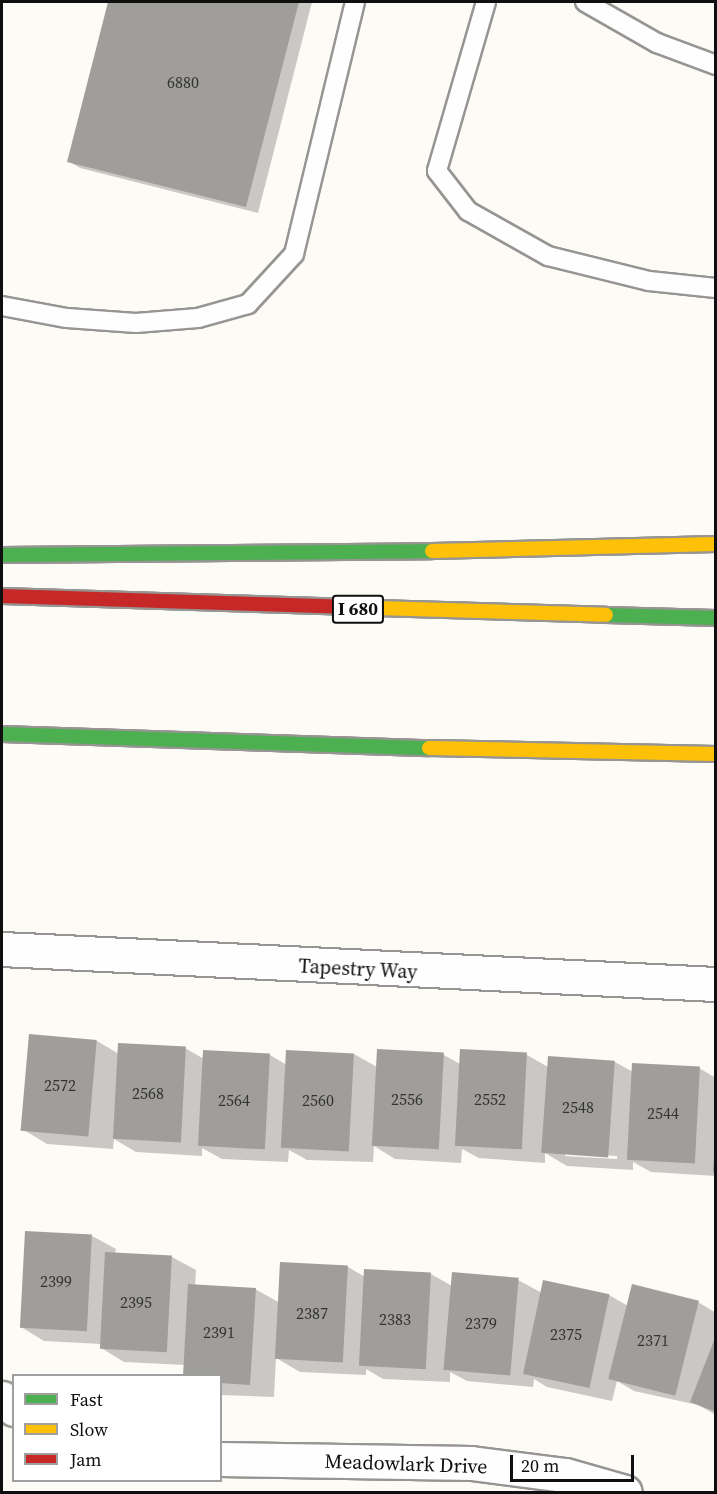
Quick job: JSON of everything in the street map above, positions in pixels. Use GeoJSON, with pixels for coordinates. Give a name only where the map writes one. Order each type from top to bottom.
{"type":"FeatureCollection","features":[{"type":"Feature","properties":{"kind":"highway"},"geometry":{"type":"LineString","coordinates":[[2,555],[495,550],[716,544]]}},
{"type":"Feature","properties":{"kind":"highway","name":"I 680"},"geometry":{"type":"LineString","coordinates":[[2,596],[716,618]]}},
{"type":"Feature","properties":{"kind":"highway"},"geometry":{"type":"LineString","coordinates":[[2,734],[241,744],[716,754]]}},
{"type":"Feature","properties":{"kind":"street","name":"Tapestry Way"},"geometry":{"type":"LineString","coordinates":[[2,949],[716,984]]}},
{"type":"Feature","properties":{"kind":"street","name":"Meadowlark Drive"},"geometry":{"type":"LineString","coordinates":[[222,1459],[471,1463],[565,1475],[625,1492]]}},
{"type":"Feature","properties":{"kind":"lane"},"geometry":{"type":"LineString","coordinates":[[2,306],[67,318],[136,323],[198,318],[248,304],[294,254],[356,2]]}},
{"type":"Feature","properties":{"kind":"lane"},"geometry":{"type":"LineString","coordinates":[[486,2],[437,171],[468,211],[548,256],[649,281],[716,288]]}},
{"type":"Feature","properties":{"kind":"lane"},"geometry":{"type":"LineString","coordinates":[[585,2],[657,43],[716,65]]}},
{"type":"Feature","properties":{"kind":"building"},"geometry":{"type":"Polygon","coordinates":[[[108,2],[299,2],[246,207],[67,162],[108,2]]]}},
{"type":"Feature","properties":{"kind":"building"},"geometry":{"type":"Polygon","coordinates":[[[29,1034],[97,1040],[88,1137],[21,1131],[29,1034]]]}},
{"type":"Feature","properties":{"kind":"building"},"geometry":{"type":"Polygon","coordinates":[[[118,1043],[186,1047],[181,1142],[113,1139],[118,1043]]]}},
{"type":"Feature","properties":{"kind":"building"},"geometry":{"type":"Polygon","coordinates":[[[377,1049],[444,1053],[439,1149],[372,1146],[377,1049]]]}},
{"type":"Feature","properties":{"kind":"building"},"geometry":{"type":"Polygon","coordinates":[[[460,1049],[527,1053],[522,1149],[455,1146],[460,1049]]]}},
{"type":"Feature","properties":{"kind":"building"},"geometry":{"type":"Polygon","coordinates":[[[203,1050],[270,1054],[265,1149],[198,1146],[203,1050]]]}},
{"type":"Feature","properties":{"kind":"building"},"geometry":{"type":"Polygon","coordinates":[[[286,1050],[354,1054],[349,1151],[281,1148],[286,1050]]]}},
{"type":"Feature","properties":{"kind":"building"},"geometry":{"type":"Polygon","coordinates":[[[548,1056],[615,1061],[608,1157],[541,1153],[548,1056]]]}},
{"type":"Feature","properties":{"kind":"building"},"geometry":{"type":"Polygon","coordinates":[[[632,1063],[700,1067],[695,1163],[627,1160],[632,1063]]]}},
{"type":"Feature","properties":{"kind":"building"},"geometry":{"type":"Polygon","coordinates":[[[714,1156],[716,1156],[716,1172],[713,1172],[714,1156]]]}},
{"type":"Feature","properties":{"kind":"building"},"geometry":{"type":"Polygon","coordinates":[[[25,1231],[92,1235],[87,1331],[20,1328],[25,1231]]]}},
{"type":"Feature","properties":{"kind":"building"},"geometry":{"type":"Polygon","coordinates":[[[105,1252],[172,1256],[167,1352],[100,1349],[105,1252]]]}},
{"type":"Feature","properties":{"kind":"building"},"geometry":{"type":"Polygon","coordinates":[[[280,1262],[348,1266],[343,1362],[275,1359],[280,1262]]]}},
{"type":"Feature","properties":{"kind":"building"},"geometry":{"type":"Polygon","coordinates":[[[364,1269],[431,1273],[426,1369],[359,1366],[364,1269]]]}},
{"type":"Feature","properties":{"kind":"building"},"geometry":{"type":"Polygon","coordinates":[[[452,1272],[519,1278],[510,1375],[443,1370],[452,1272]]]}},
{"type":"Feature","properties":{"kind":"building"},"geometry":{"type":"Polygon","coordinates":[[[543,1280],[610,1294],[590,1388],[523,1374],[543,1280]]]}},
{"type":"Feature","properties":{"kind":"building"},"geometry":{"type":"Polygon","coordinates":[[[188,1284],[256,1288],[250,1385],[222,1383],[222,1374],[183,1374],[188,1284]]]}},
{"type":"Feature","properties":{"kind":"building"},"geometry":{"type":"Polygon","coordinates":[[[632,1284],[699,1301],[675,1396],[608,1379],[632,1284]]]}},
{"type":"Feature","properties":{"kind":"building"},"geometry":{"type":"Polygon","coordinates":[[[716,1338],[716,1412],[690,1402],[716,1338]]]}},
{"type":"Feature","properties":{"kind":"traffic: fast"},"geometry":{"type":"LineString","coordinates":[[2,555],[432,551]]}},
{"type":"Feature","properties":{"kind":"traffic: fast"},"geometry":{"type":"LineString","coordinates":[[606,615],[716,618]]}},
{"type":"Feature","properties":{"kind":"traffic: fast"},"geometry":{"type":"LineString","coordinates":[[2,734],[429,748]]}},
{"type":"Feature","properties":{"kind":"traffic: slow"},"geometry":{"type":"LineString","coordinates":[[432,551],[716,544]]}},
{"type":"Feature","properties":{"kind":"traffic: slow"},"geometry":{"type":"LineString","coordinates":[[376,608],[606,615]]}},
{"type":"Feature","properties":{"kind":"traffic: slow"},"geometry":{"type":"LineString","coordinates":[[429,748],[716,754]]}},
{"type":"Feature","properties":{"kind":"traffic: jam"},"geometry":{"type":"LineString","coordinates":[[2,596],[376,608]]}}]}
